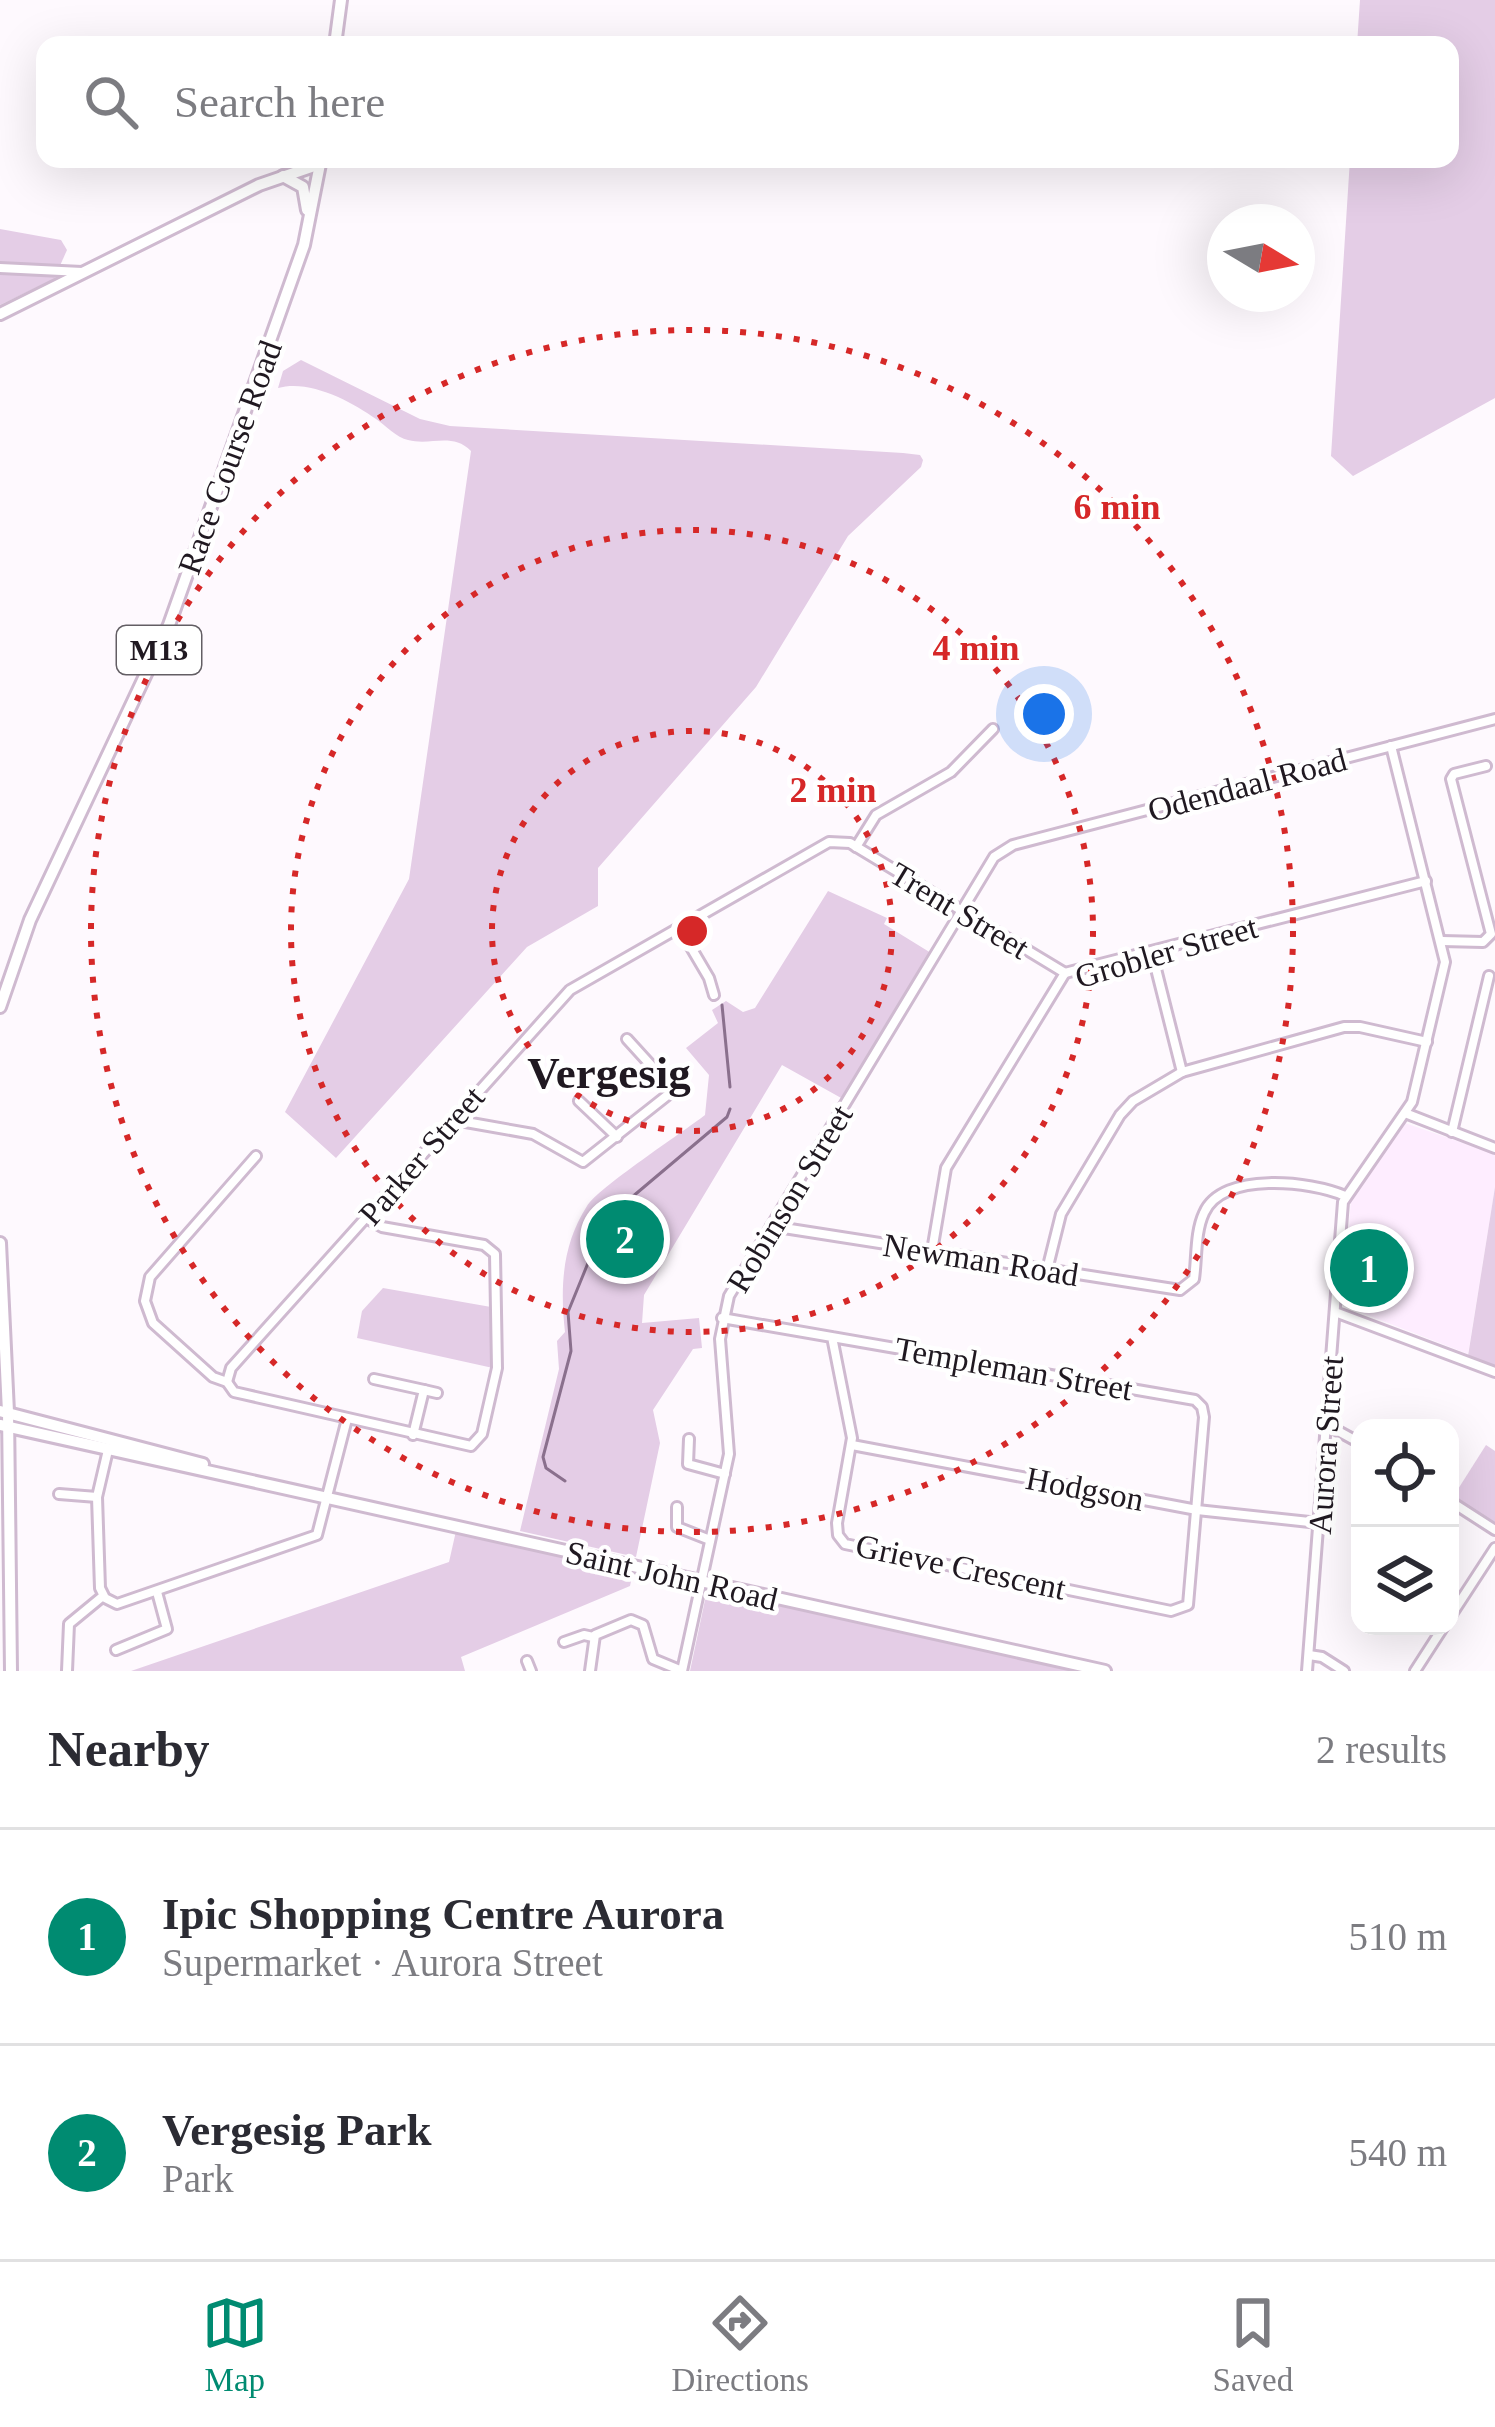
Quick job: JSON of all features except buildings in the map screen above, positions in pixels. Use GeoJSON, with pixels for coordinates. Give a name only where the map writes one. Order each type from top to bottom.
{"type":"FeatureCollection","features":[{"type":"Feature","properties":{"kind":"main road"},"geometry":{"type":"LineString","coordinates":[[336,36],[341,0]]}},
{"type":"Feature","properties":{"kind":"main road"},"geometry":{"type":"LineString","coordinates":[[0,314],[303,168]]}},
{"type":"Feature","properties":{"kind":"main road","name":"Race Course Road"},"geometry":{"type":"LineString","coordinates":[[0,1007],[30,920],[169,625],[308,231],[319,168]]}},
{"type":"Feature","properties":{"kind":"main road"},"geometry":{"type":"LineString","coordinates":[[283,176],[306,190],[308,231]]}},
{"type":"Feature","properties":{"kind":"main road"},"geometry":{"type":"LineString","coordinates":[[0,1243],[11,1671]]}},
{"type":"Feature","properties":{"kind":"main road","name":"Saint John Road"},"geometry":{"type":"LineString","coordinates":[[4,1412],[241,1476]]}},
{"type":"Feature","properties":{"kind":"main road","name":"Saint John Road"},"geometry":{"type":"LineString","coordinates":[[4,1426],[1105,1671]]}},
{"type":"Feature","properties":{"kind":"street"},"geometry":{"type":"LineString","coordinates":[[0,268],[85,272]]}},
{"type":"Feature","properties":{"kind":"street","name":"Odendaal Road"},"geometry":{"type":"LineString","coordinates":[[999,852],[1495,719]]}},
{"type":"Feature","properties":{"kind":"street"},"geometry":{"type":"LineString","coordinates":[[856,847],[876,814],[951,772],[993,729]]}},
{"type":"Feature","properties":{"kind":"street"},"geometry":{"type":"LineString","coordinates":[[1345,1196],[1415,1094],[1444,970],[1442,941],[1391,746]]}},
{"type":"Feature","properties":{"kind":"street"},"geometry":{"type":"LineString","coordinates":[[1442,941],[1483,942],[1491,934],[1450,779],[1486,766]]}},
{"type":"Feature","properties":{"kind":"street","name":"Parker Street"},"geometry":{"type":"LineString","coordinates":[[227,1382],[231,1368],[570,990],[829,842],[841,840],[856,847]]}},
{"type":"Feature","properties":{"kind":"street","name":"Trent Street"},"geometry":{"type":"LineString","coordinates":[[856,847],[1065,973]]}},
{"type":"Feature","properties":{"kind":"street","name":"Robinson Street"},"geometry":{"type":"LineString","coordinates":[[682,1671],[729,1444],[721,1350],[722,1318],[733,1289],[999,852]]}},
{"type":"Feature","properties":{"kind":"street","name":"Grobler Street"},"geometry":{"type":"LineString","coordinates":[[932,1252],[946,1168],[1065,973],[1426,881]]}},
{"type":"Feature","properties":{"kind":"street"},"geometry":{"type":"LineString","coordinates":[[680,927],[709,977],[713,995]]}},
{"type":"Feature","properties":{"kind":"street"},"geometry":{"type":"LineString","coordinates":[[1152,952],[1182,1072]]}},
{"type":"Feature","properties":{"kind":"street"},"geometry":{"type":"LineString","coordinates":[[1452,1132],[1489,976]]}},
{"type":"Feature","properties":{"kind":"street"},"geometry":{"type":"LineString","coordinates":[[1047,1270],[1057,1222],[1120,1115],[1141,1095],[1182,1072],[1349,1026],[1427,1042]]}},
{"type":"Feature","properties":{"kind":"street"},"geometry":{"type":"LineString","coordinates":[[455,1116],[538,1137],[580,1163],[664,1100],[669,1090],[627,1039]]}},
{"type":"Feature","properties":{"kind":"street"},"geometry":{"type":"LineString","coordinates":[[580,1101],[617,1137]]}},
{"type":"Feature","properties":{"kind":"street"},"geometry":{"type":"LineString","coordinates":[[1405,1113],[1495,1148]]}},
{"type":"Feature","properties":{"kind":"street"},"geometry":{"type":"LineString","coordinates":[[256,1156],[153,1272],[144,1295],[154,1323],[213,1377],[239,1394],[464,1446],[480,1438],[497,1368],[496,1257],[484,1245],[382,1227],[366,1218]]}},
{"type":"Feature","properties":{"kind":"street","name":"Newman Road"},"geometry":{"type":"LineString","coordinates":[[771,1226],[1177,1290],[1189,1286],[1195,1275],[1203,1214],[1221,1194],[1273,1182],[1345,1196]]}},
{"type":"Feature","properties":{"kind":"street","name":"Aurora Street"},"geometry":{"type":"LineString","coordinates":[[1307,1671],[1345,1196]]}},
{"type":"Feature","properties":{"kind":"street"},"geometry":{"type":"LineString","coordinates":[[1335,1312],[1495,1372]]}},
{"type":"Feature","properties":{"kind":"street","name":"Templeman Street"},"geometry":{"type":"LineString","coordinates":[[722,1318],[1192,1398],[1204,1414],[1197,1510]]}},
{"type":"Feature","properties":{"kind":"street","name":"Grieve Crescent"},"geometry":{"type":"LineString","coordinates":[[832,1337],[853,1445],[837,1523],[845,1544],[1172,1611],[1182,1610],[1190,1601],[1197,1510]]}},
{"type":"Feature","properties":{"kind":"street"},"geometry":{"type":"LineString","coordinates":[[374,1379],[437,1394]]}},
{"type":"Feature","properties":{"kind":"street"},"geometry":{"type":"LineString","coordinates":[[413,1435],[424,1390]]}},
{"type":"Feature","properties":{"kind":"street"},"geometry":{"type":"LineString","coordinates":[[103,1596],[117,1604],[314,1537],[321,1529],[347,1420]]}},
{"type":"Feature","properties":{"kind":"street"},"geometry":{"type":"LineString","coordinates":[[1327,1425],[1351,1438]]}},
{"type":"Feature","properties":{"kind":"street"},"geometry":{"type":"LineString","coordinates":[[689,1439],[688,1464],[724,1474]]}},
{"type":"Feature","properties":{"kind":"street","name":"Hodgson"},"geometry":{"type":"LineString","coordinates":[[853,1445],[1197,1510],[1319,1523]]}},
{"type":"Feature","properties":{"kind":"street"},"geometry":{"type":"LineString","coordinates":[[67,1671],[69,1624],[103,1596],[98,1497],[108,1450]]}},
{"type":"Feature","properties":{"kind":"street"},"geometry":{"type":"LineString","coordinates":[[59,1494],[98,1497]]}},
{"type":"Feature","properties":{"kind":"street"},"geometry":{"type":"LineString","coordinates":[[677,1507],[676,1527],[710,1540]]}},
{"type":"Feature","properties":{"kind":"street"},"geometry":{"type":"LineString","coordinates":[[1459,1507],[1495,1530]]}},
{"type":"Feature","properties":{"kind":"street"},"geometry":{"type":"LineString","coordinates":[[1459,1603],[1495,1548]]}},
{"type":"Feature","properties":{"kind":"street"},"geometry":{"type":"LineString","coordinates":[[116,1650],[165,1631],[168,1621],[157,1592]]}},
{"type":"Feature","properties":{"kind":"street"},"geometry":{"type":"LineString","coordinates":[[564,1642],[593,1637],[627,1620],[638,1621],[653,1659],[682,1671]]}},
{"type":"Feature","properties":{"kind":"street"},"geometry":{"type":"LineString","coordinates":[[1415,1671],[1438,1635]]}},
{"type":"Feature","properties":{"kind":"street"},"geometry":{"type":"LineString","coordinates":[[590,1671],[593,1637]]}},
{"type":"Feature","properties":{"kind":"street"},"geometry":{"type":"LineString","coordinates":[[1309,1655],[1344,1671]]}},
{"type":"Feature","properties":{"kind":"shaded area"},"geometry":{"type":"Polygon","coordinates":[[[1360,0],[1495,0],[1495,398],[1353,476],[1331,456],[1349,168],[1459,168],[1459,36],[1358,36],[1360,0]]]}},
{"type":"Feature","properties":{"kind":"shaded area"},"geometry":{"type":"Polygon","coordinates":[[[0,229],[61,240],[67,250],[54,279],[0,305],[0,229]]]}},
{"type":"Feature","properties":{"kind":"shaded area"},"geometry":{"type":"Polygon","coordinates":[[[301,360],[420,419],[450,426],[903,453],[920,455],[923,460],[848,536],[756,687],[598,868],[598,906],[527,947],[336,1158],[285,1112],[409,879],[471,451],[456,442],[404,439],[329,393],[278,388],[283,371],[301,360]]]}},
{"type":"Feature","properties":{"kind":"shaded area"},"geometry":{"type":"Polygon","coordinates":[[[828,891],[887,918],[884,924],[931,953],[843,1099],[782,1065],[644,1295],[642,1323],[699,1318],[702,1348],[693,1349],[653,1410],[660,1443],[636,1557],[520,1531],[559,1369],[557,1341],[565,1332],[565,1267],[579,1221],[607,1187],[705,1115],[709,1075],[686,1048],[718,1023],[712,1010],[726,1001],[743,1012],[755,1008],[828,891]]]}},
{"type":"Feature","properties":{"kind":"shaded area"},"geometry":{"type":"Polygon","coordinates":[[[1405,1123],[1495,1154],[1495,1187],[1468,1354],[1344,1306],[1351,1197],[1405,1123]]]}},
{"type":"Feature","properties":{"kind":"shaded area"},"geometry":{"type":"Polygon","coordinates":[[[1495,1187],[1495,1367],[1468,1356],[1495,1187]]]}},
{"type":"Feature","properties":{"kind":"shaded area"},"geometry":{"type":"Polygon","coordinates":[[[383,1288],[491,1307],[493,1368],[357,1338],[362,1311],[383,1288]]]}},
{"type":"Feature","properties":{"kind":"shaded area"},"geometry":{"type":"Polygon","coordinates":[[[1486,1445],[1495,1451],[1495,1524],[1459,1501],[1459,1488],[1486,1445]]]}},
{"type":"Feature","properties":{"kind":"shaded area"},"geometry":{"type":"Polygon","coordinates":[[[456,1531],[633,1572],[630,1586],[461,1657],[465,1671],[131,1671],[449,1562],[456,1531]]]}},
{"type":"Feature","properties":{"kind":"shaded area"},"geometry":{"type":"Polygon","coordinates":[[[717,1590],[1083,1671],[690,1671],[705,1600],[717,1590]]]}},
{"type":"Feature","properties":{"kind":"waterway"},"geometry":{"type":"LineString","coordinates":[[722,1005],[730,1087]]}},
{"type":"Feature","properties":{"kind":"waterway"},"geometry":{"type":"LineString","coordinates":[[565,1481],[546,1468],[543,1457],[571,1351],[568,1312],[606,1219],[727,1117],[730,1109]]}},
{"type":"Feature","properties":{"kind":"place","name":"Vergesig Park"},"geometry":{"type":"Point","coordinates":[625,1239]}},
{"type":"Feature","properties":{"kind":"place","name":"Ipic Shopping Centre Aurora"},"geometry":{"type":"Point","coordinates":[1369,1268]}},
{"type":"Feature","properties":{"kind":"district","name":"Vergesig"},"geometry":{"type":"Point","coordinates":[609,1072]}}]}
